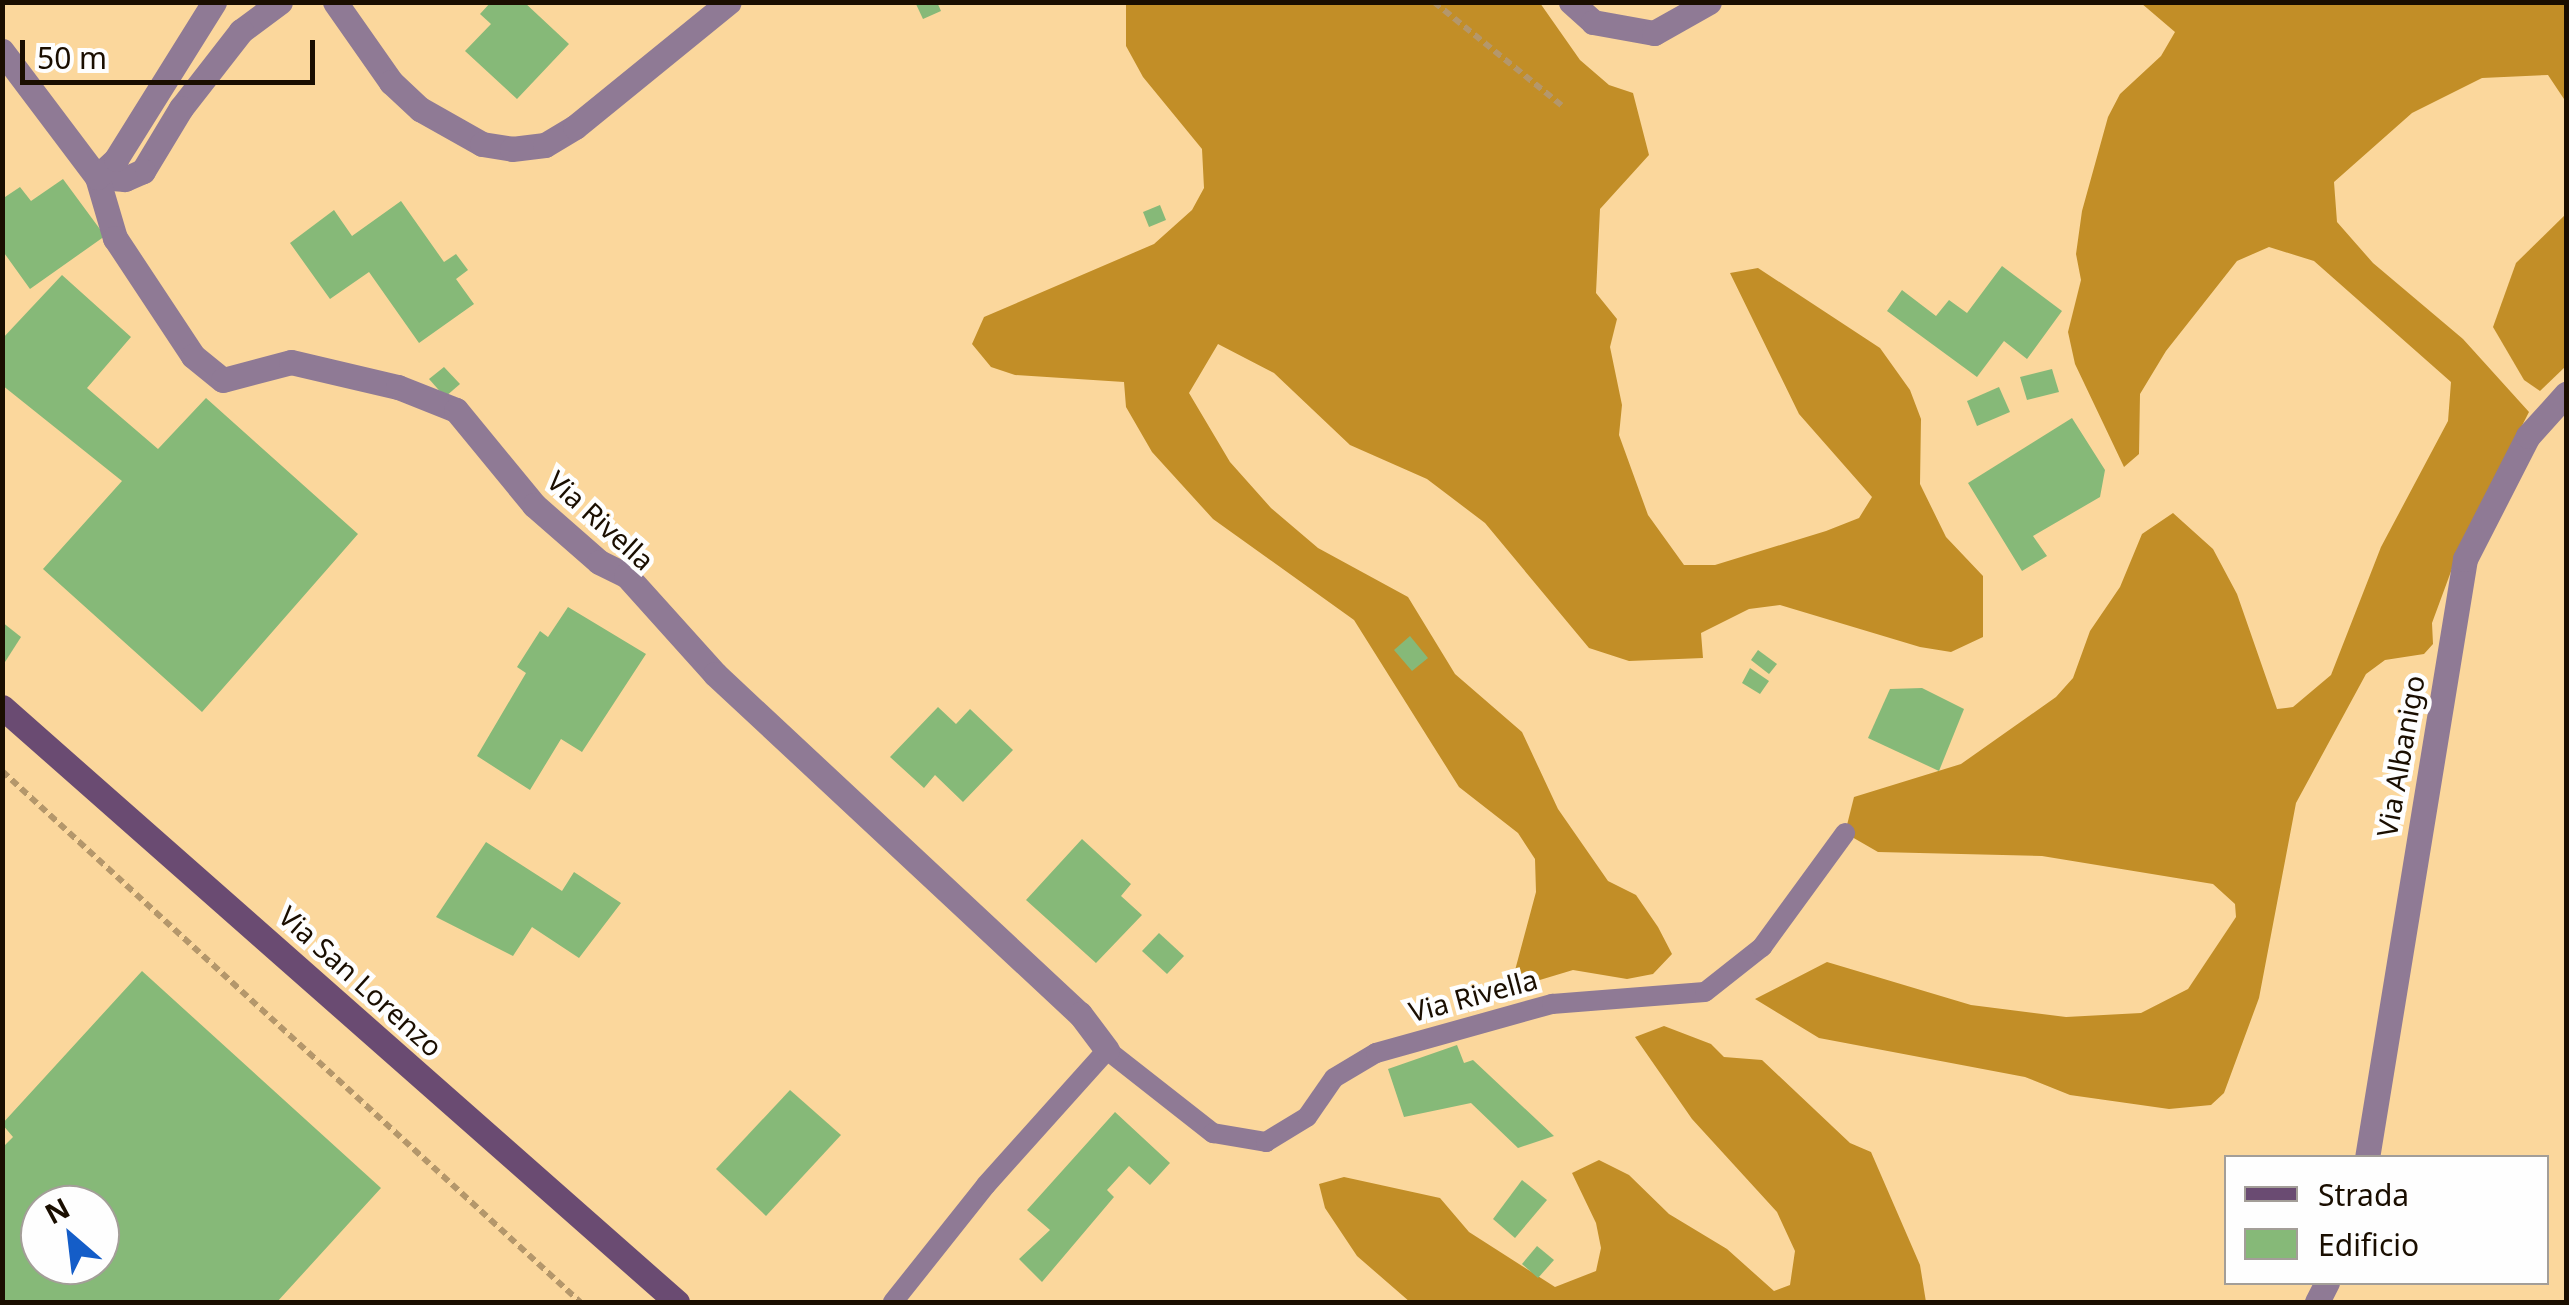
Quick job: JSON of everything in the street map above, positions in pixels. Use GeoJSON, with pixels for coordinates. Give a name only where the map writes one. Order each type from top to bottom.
{"type":"FeatureCollection","features":[{"type":"Feature","properties":{"kind":"main road","name":"Via San Lorenzo"},"geometry":{"type":"LineString","coordinates":[[2,707],[677,1302]]}},
{"type":"Feature","properties":{"kind":"street"},"geometry":{"type":"LineString","coordinates":[[97,176],[116,159],[214,2]]}},
{"type":"Feature","properties":{"kind":"street"},"geometry":{"type":"LineString","coordinates":[[2,52],[97,176],[125,179],[143,172],[181,108],[241,31],[280,2]]}},
{"type":"Feature","properties":{"kind":"street"},"geometry":{"type":"LineString","coordinates":[[335,2],[391,82],[420,109],[467,137],[512,148],[545,145],[575,128],[729,2]]}},
{"type":"Feature","properties":{"kind":"street"},"geometry":{"type":"LineString","coordinates":[[1572,2],[1592,22],[1654,32],[1709,2]]}},
{"type":"Feature","properties":{"kind":"street","name":"Via Rivella"},"geometry":{"type":"LineString","coordinates":[[97,176],[115,238],[210,372],[240,380],[291,362],[398,386],[456,410],[534,504],[600,562],[626,576],[715,674],[1080,1014],[1107,1050]]}},
{"type":"Feature","properties":{"kind":"street","name":"Via Albanigo"},"geometry":{"type":"LineString","coordinates":[[2367,1155],[2465,559],[2528,436],[2566,394]]}},
{"type":"Feature","properties":{"kind":"lane","name":"Via Rivella"},"geometry":{"type":"LineString","coordinates":[[1107,1050],[1213,1133],[1266,1142],[1307,1117],[1334,1078],[1376,1053],[1552,1004],[1705,992],[1762,948],[1845,834]]}},
{"type":"Feature","properties":{"kind":"lane"},"geometry":{"type":"LineString","coordinates":[[893,1302],[1107,1050]]}},
{"type":"Feature","properties":{"kind":"path"},"geometry":{"type":"LineString","coordinates":[[1434,2],[1561,105]]}},
{"type":"Feature","properties":{"kind":"path"},"geometry":{"type":"LineString","coordinates":[[2,771],[580,1302]]}},
{"type":"Feature","properties":{"kind":"shaded area"},"geometry":{"type":"Polygon","coordinates":[[[1126,3],[1540,3],[1580,60],[1609,85],[1633,93],[1649,155],[1600,209],[1596,293],[1617,319],[1610,347],[1622,405],[1619,435],[1648,515],[1684,565],[1715,565],[1826,531],[1859,518],[1872,497],[1799,414],[1730,273],[1758,268],[1880,348],[1910,390],[1921,419],[1920,484],[1946,537],[1983,576],[1983,637],[1951,652],[1920,647],[1780,605],[1749,609],[1701,633],[1703,658],[1629,661],[1589,648],[1485,523],[1427,479],[1350,445],[1274,373],[1218,344],[1189,393],[1230,462],[1271,508],[1318,548],[1408,597],[1455,674],[1522,732],[1558,809],[1608,881],[1636,895],[1658,927],[1672,954],[1653,974],[1627,979],[1573,970],[1510,989],[1536,892],[1535,859],[1518,833],[1459,787],[1354,620],[1213,519],[1152,452],[1126,407],[1124,382],[1015,375],[991,367],[972,344],[984,317],[1154,244],[1192,210],[1204,188],[1202,149],[1143,77],[1126,46],[1126,3]]]}},
{"type":"Feature","properties":{"kind":"shaded area"},"geometry":{"type":"Polygon","coordinates":[[[2141,3],[2566,3],[2566,102],[2548,75],[2482,78],[2412,113],[2334,182],[2337,222],[2373,263],[2463,339],[2529,412],[2460,547],[2432,623],[2433,644],[2424,654],[2385,660],[2366,674],[2296,803],[2259,998],[2224,1093],[2211,1105],[2169,1109],[2070,1095],[2025,1077],[1819,1038],[1755,999],[1827,962],[1971,1005],[2066,1017],[2141,1013],[2188,989],[2236,917],[2235,904],[2213,884],[2042,856],[1878,852],[1845,833],[1854,797],[1961,764],[2056,697],[2073,678],[2090,631],[2120,587],[2142,534],[2173,513],[2213,549],[2237,594],[2277,709],[2293,707],[2331,675],[2381,547],[2448,421],[2451,382],[2314,261],[2269,247],[2237,261],[2166,351],[2140,394],[2139,454],[2124,467],[2075,364],[2068,332],[2081,280],[2076,254],[2082,211],[2108,117],[2120,94],[2161,56],[2175,32],[2141,3]]]}},
{"type":"Feature","properties":{"kind":"shaded area"},"geometry":{"type":"Polygon","coordinates":[[[2566,214],[2566,366],[2540,391],[2524,380],[2493,327],[2516,263],[2566,214]]]}},
{"type":"Feature","properties":{"kind":"shaded area"},"geometry":{"type":"Polygon","coordinates":[[[1664,1026],[1711,1044],[1724,1057],[1762,1060],[1850,1143],[1871,1152],[1920,1265],[1926,1302],[1410,1302],[1357,1256],[1325,1208],[1319,1184],[1344,1177],[1440,1198],[1469,1232],[1555,1287],[1596,1271],[1601,1248],[1596,1223],[1572,1173],[1599,1160],[1629,1175],[1669,1214],[1727,1249],[1774,1291],[1790,1285],[1795,1251],[1777,1212],[1692,1119],[1635,1037],[1664,1026]]]}},
{"type":"Feature","properties":{"kind":"building"},"geometry":{"type":"Polygon","coordinates":[[[491,2],[524,2],[569,44],[517,99],[465,51],[491,24],[480,14],[491,2]]]}},
{"type":"Feature","properties":{"kind":"building"},"geometry":{"type":"Polygon","coordinates":[[[915,2],[937,2],[941,11],[923,19],[915,2]]]}},
{"type":"Feature","properties":{"kind":"building"},"geometry":{"type":"Polygon","coordinates":[[[63,179],[105,236],[30,289],[2,250],[2,199],[20,187],[31,201],[63,179]]]}},
{"type":"Feature","properties":{"kind":"building"},"geometry":{"type":"Polygon","coordinates":[[[401,201],[444,262],[456,254],[468,270],[456,279],[474,304],[419,343],[369,272],[330,299],[290,243],[334,210],[352,236],[401,201]]]}},
{"type":"Feature","properties":{"kind":"building"},"geometry":{"type":"Polygon","coordinates":[[[1160,205],[1166,220],[1149,227],[1143,212],[1160,205]]]}},
{"type":"Feature","properties":{"kind":"building"},"geometry":{"type":"Polygon","coordinates":[[[2002,266],[2062,311],[2027,359],[2004,341],[1977,377],[1887,311],[1902,290],[1936,316],[1949,300],[1967,313],[2002,266]]]}},
{"type":"Feature","properties":{"kind":"building"},"geometry":{"type":"Polygon","coordinates":[[[62,275],[131,337],[87,388],[158,449],[206,398],[358,534],[202,712],[43,569],[122,481],[2,385],[2,339],[62,275]]]}},
{"type":"Feature","properties":{"kind":"building"},"geometry":{"type":"Polygon","coordinates":[[[444,367],[460,384],[445,397],[429,379],[444,367]]]}},
{"type":"Feature","properties":{"kind":"building"},"geometry":{"type":"Polygon","coordinates":[[[2052,369],[2059,392],[2027,400],[2020,377],[2052,369]]]}},
{"type":"Feature","properties":{"kind":"building"},"geometry":{"type":"Polygon","coordinates":[[[1999,387],[2010,412],[1977,426],[1967,401],[1999,387]]]}},
{"type":"Feature","properties":{"kind":"building"},"geometry":{"type":"Polygon","coordinates":[[[2072,418],[2105,470],[2100,497],[2033,536],[2047,556],[2022,571],[1968,483],[2072,418]]]}},
{"type":"Feature","properties":{"kind":"building"},"geometry":{"type":"Polygon","coordinates":[[[568,607],[646,654],[582,752],[561,739],[530,790],[477,756],[526,673],[517,667],[540,631],[548,637],[568,607]]]}},
{"type":"Feature","properties":{"kind":"building"},"geometry":{"type":"Polygon","coordinates":[[[2,622],[21,637],[5,662],[2,659],[2,622]]]}},
{"type":"Feature","properties":{"kind":"building"},"geometry":{"type":"Polygon","coordinates":[[[1410,636],[1428,658],[1412,671],[1394,650],[1410,636]]]}},
{"type":"Feature","properties":{"kind":"building"},"geometry":{"type":"Polygon","coordinates":[[[1758,650],[1777,664],[1769,674],[1751,660],[1758,650]]]}},
{"type":"Feature","properties":{"kind":"building"},"geometry":{"type":"Polygon","coordinates":[[[1750,668],[1769,681],[1760,694],[1742,683],[1750,668]]]}},
{"type":"Feature","properties":{"kind":"building"},"geometry":{"type":"Polygon","coordinates":[[[1922,688],[1964,709],[1939,771],[1868,738],[1890,689],[1922,688]]]}},
{"type":"Feature","properties":{"kind":"building"},"geometry":{"type":"Polygon","coordinates":[[[938,707],[956,724],[970,709],[1013,750],[963,802],[935,775],[924,788],[890,757],[938,707]]]}},
{"type":"Feature","properties":{"kind":"building"},"geometry":{"type":"Polygon","coordinates":[[[1082,839],[1131,884],[1121,896],[1142,915],[1096,963],[1026,900],[1082,839]]]}},
{"type":"Feature","properties":{"kind":"building"},"geometry":{"type":"Polygon","coordinates":[[[486,842],[562,891],[574,872],[621,903],[579,958],[532,927],[513,956],[436,917],[486,842]]]}},
{"type":"Feature","properties":{"kind":"building"},"geometry":{"type":"Polygon","coordinates":[[[1159,933],[1184,956],[1167,974],[1142,951],[1159,933]]]}},
{"type":"Feature","properties":{"kind":"building"},"geometry":{"type":"Polygon","coordinates":[[[142,971],[381,1188],[277,1302],[2,1302],[2,1148],[13,1137],[2,1124],[142,971]]]}},
{"type":"Feature","properties":{"kind":"building"},"geometry":{"type":"Polygon","coordinates":[[[1457,1045],[1464,1063],[1473,1060],[1554,1136],[1518,1148],[1471,1103],[1404,1117],[1388,1069],[1457,1045]]]}},
{"type":"Feature","properties":{"kind":"building"},"geometry":{"type":"Polygon","coordinates":[[[790,1090],[841,1135],[766,1216],[716,1169],[790,1090]]]}},
{"type":"Feature","properties":{"kind":"building"},"geometry":{"type":"Polygon","coordinates":[[[1115,1112],[1170,1163],[1150,1185],[1129,1166],[1107,1190],[1114,1197],[1042,1282],[1019,1259],[1050,1230],[1027,1210],[1115,1112]]]}},
{"type":"Feature","properties":{"kind":"building"},"geometry":{"type":"Polygon","coordinates":[[[1522,1180],[1547,1200],[1515,1238],[1493,1219],[1522,1180]]]}},
{"type":"Feature","properties":{"kind":"building"},"geometry":{"type":"Polygon","coordinates":[[[1537,1246],[1554,1260],[1538,1278],[1522,1264],[1537,1246]]]}}]}
